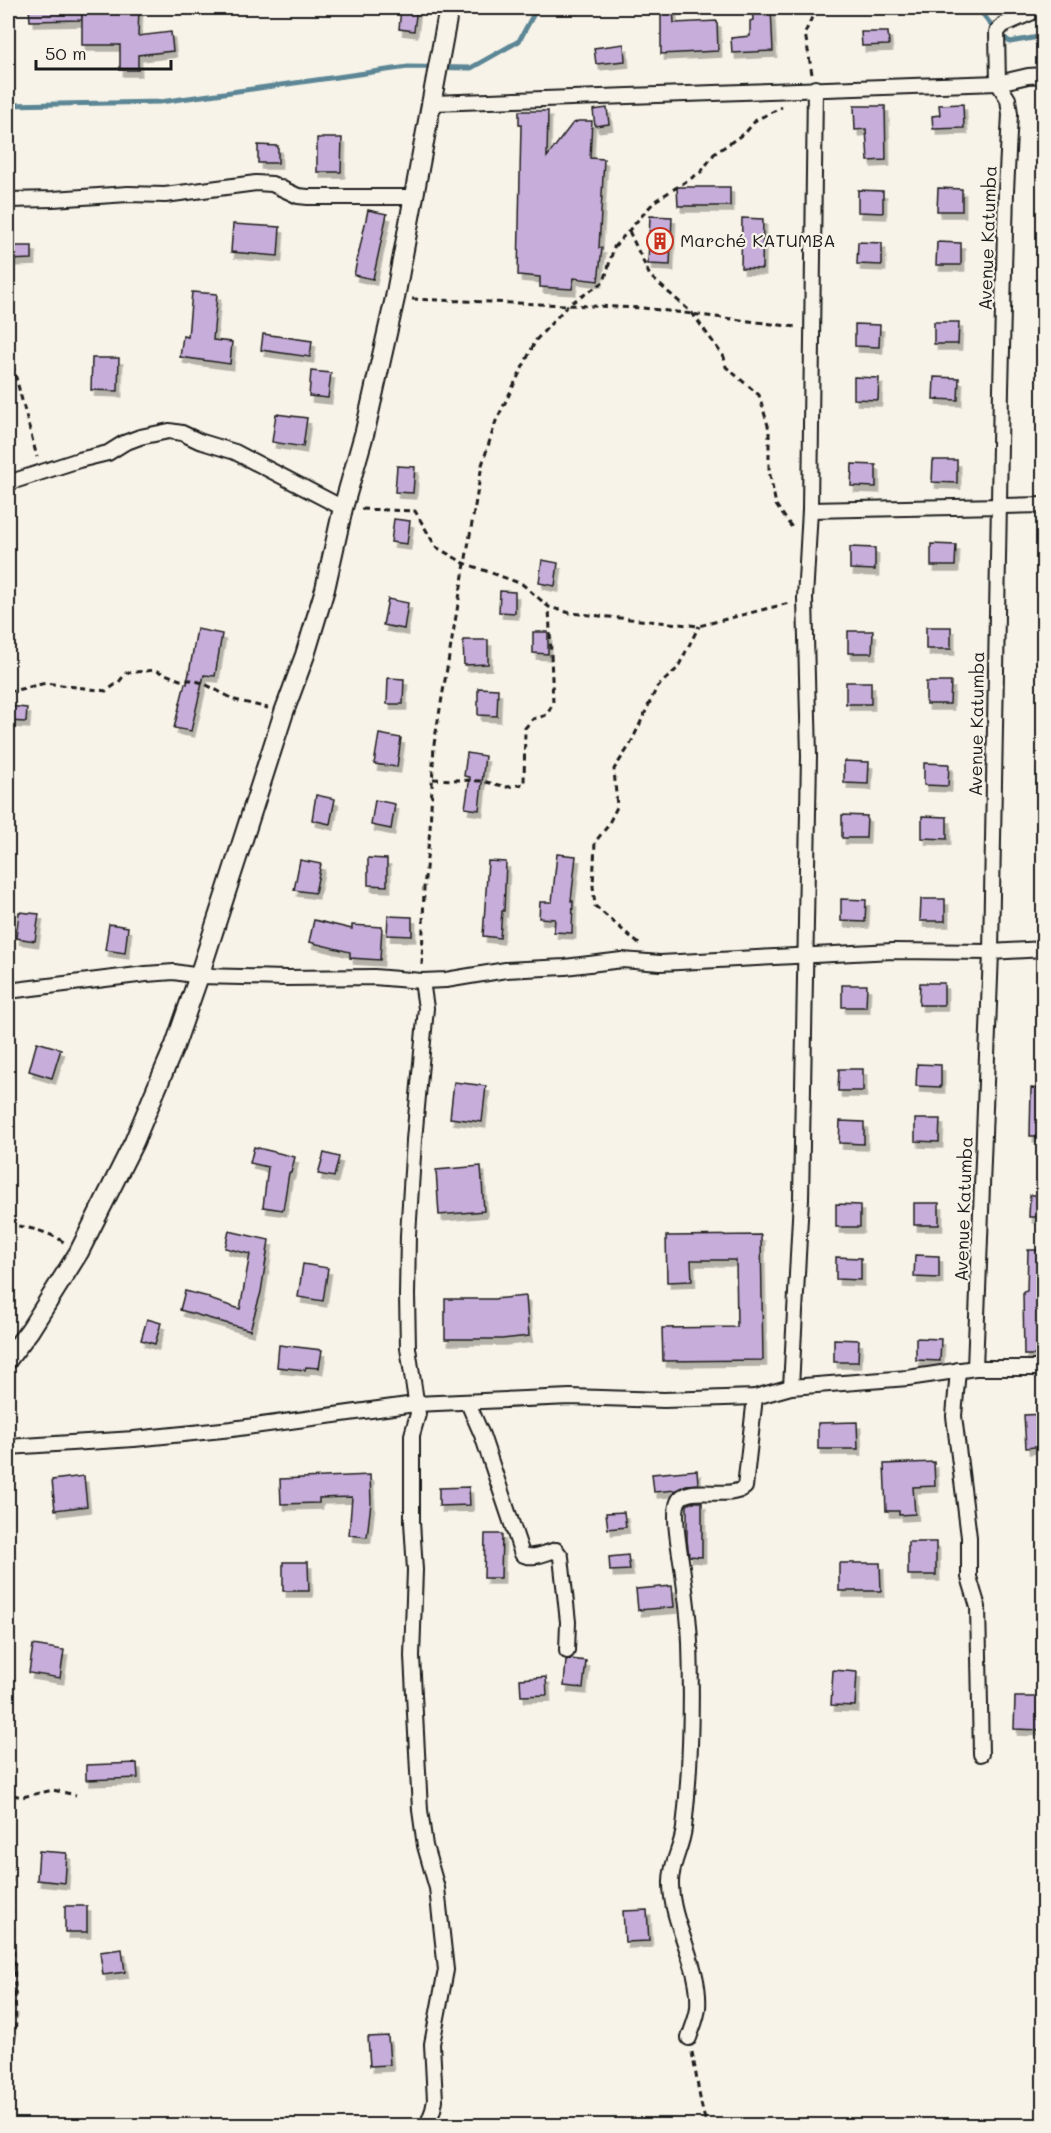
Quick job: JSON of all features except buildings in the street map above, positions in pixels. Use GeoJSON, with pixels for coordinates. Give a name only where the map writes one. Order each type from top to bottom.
{"type":"FeatureCollection","features":[{"type":"Feature","properties":{"kind":"street"},"geometry":{"type":"LineString","coordinates":[[8,1359],[30,1330],[79,1252],[134,1142],[175,1045],[284,712],[305,655],[325,589],[396,298],[449,8]]}},
{"type":"Feature","properties":{"kind":"street"},"geometry":{"type":"LineString","coordinates":[[998,83],[997,32],[1003,24],[1042,8]]}},
{"type":"Feature","properties":{"kind":"street"},"geometry":{"type":"LineString","coordinates":[[433,103],[998,83],[1044,75]]}},
{"type":"Feature","properties":{"kind":"street","name":"Avenue Katumba"},"geometry":{"type":"LineString","coordinates":[[975,1368],[991,952],[1010,114],[1008,99],[998,83]]}},
{"type":"Feature","properties":{"kind":"street"},"geometry":{"type":"LineString","coordinates":[[791,1387],[801,1199],[809,756],[805,598],[810,510],[815,88]]}},
{"type":"Feature","properties":{"kind":"street"},"geometry":{"type":"LineString","coordinates":[[8,200],[53,200],[128,194],[165,195],[256,183],[272,184],[298,196],[308,197],[415,197]]}},
{"type":"Feature","properties":{"kind":"street"},"geometry":{"type":"LineString","coordinates":[[8,483],[108,453],[140,437],[169,431],[182,433],[199,441],[236,452],[343,508]]}},
{"type":"Feature","properties":{"kind":"street"},"geometry":{"type":"LineString","coordinates":[[810,510],[1044,505]]}},
{"type":"Feature","properties":{"kind":"street"},"geometry":{"type":"LineString","coordinates":[[8,991],[174,972],[199,976],[374,977],[422,981],[446,980],[506,970],[565,967],[622,960],[660,963],[893,951],[991,952],[1044,949]]}},
{"type":"Feature","properties":{"kind":"street"},"geometry":{"type":"LineString","coordinates":[[422,981],[426,1008],[414,1140],[407,1295],[408,1348],[418,1414],[412,1435],[412,1522],[415,1570],[412,1639],[418,1781],[425,1846],[438,1894],[446,1970],[432,2044],[435,2100],[427,2126]]}},
{"type":"Feature","properties":{"kind":"street"},"geometry":{"type":"LineString","coordinates":[[8,1447],[134,1439],[232,1429],[415,1404],[570,1397],[664,1400],[755,1397],[791,1387],[908,1378],[975,1368],[1044,1368]]}},
{"type":"Feature","properties":{"kind":"street"},"geometry":{"type":"LineString","coordinates":[[958,1370],[954,1416],[969,1537],[969,1577],[978,1607],[981,1754]]}},
{"type":"Feature","properties":{"kind":"street"},"geometry":{"type":"LineString","coordinates":[[689,2038],[697,2015],[698,1992],[692,1963],[682,1939],[672,1900],[671,1883],[671,1871],[684,1828],[690,1711],[690,1642],[677,1530],[677,1503],[680,1498],[689,1494],[737,1493],[745,1487],[755,1397]]}},
{"type":"Feature","properties":{"kind":"street"},"geometry":{"type":"LineString","coordinates":[[468,1402],[482,1435],[522,1554],[526,1557],[534,1557],[556,1550],[561,1557],[568,1622],[567,1651]]}},
{"type":"Feature","properties":{"kind":"path"},"geometry":{"type":"LineString","coordinates":[[8,12],[12,8]]}},
{"type":"Feature","properties":{"kind":"path"},"geometry":{"type":"LineString","coordinates":[[815,88],[805,33],[816,8]]}},
{"type":"Feature","properties":{"kind":"path"},"geometry":{"type":"LineString","coordinates":[[422,981],[424,888],[434,744],[482,465],[496,420],[536,340],[568,305],[604,282],[614,247],[655,201],[701,172],[714,154],[746,132],[756,120],[783,107]]}},
{"type":"Feature","properties":{"kind":"path"},"geometry":{"type":"LineString","coordinates":[[629,231],[650,276],[692,313],[724,357],[726,368],[759,395],[769,429],[769,470],[776,506],[807,548]]}},
{"type":"Feature","properties":{"kind":"path"},"geometry":{"type":"LineString","coordinates":[[396,298],[643,308],[811,329]]}},
{"type":"Feature","properties":{"kind":"path"},"geometry":{"type":"LineString","coordinates":[[8,355],[27,414],[40,472]]}},
{"type":"Feature","properties":{"kind":"path"},"geometry":{"type":"LineString","coordinates":[[343,508],[415,511],[436,547],[464,563],[522,584],[549,607],[570,613],[699,626],[805,598]]}},
{"type":"Feature","properties":{"kind":"path"},"geometry":{"type":"LineString","coordinates":[[432,779],[482,782],[507,787],[524,784],[525,728],[533,719],[547,715],[554,704],[549,607]]}},
{"type":"Feature","properties":{"kind":"path"},"geometry":{"type":"LineString","coordinates":[[660,963],[595,906],[593,886],[595,842],[607,827],[617,807],[614,769],[630,746],[657,687],[677,669],[699,626]]}},
{"type":"Feature","properties":{"kind":"path"},"geometry":{"type":"LineString","coordinates":[[8,692],[46,683],[106,691],[119,682],[126,673],[155,670],[180,680],[203,683],[235,700],[284,712]]}},
{"type":"Feature","properties":{"kind":"path"},"geometry":{"type":"LineString","coordinates":[[8,1225],[57,1237],[79,1252]]}},
{"type":"Feature","properties":{"kind":"path"},"geometry":{"type":"LineString","coordinates":[[8,1741],[13,1795],[9,1804],[16,2020],[8,2123]]}},
{"type":"Feature","properties":{"kind":"path"},"geometry":{"type":"LineString","coordinates":[[13,1795],[22,1797],[53,1790],[76,1795]]}},
{"type":"Feature","properties":{"kind":"path"},"geometry":{"type":"LineString","coordinates":[[689,2038],[698,2079],[699,2102],[707,2126]]}},
{"type":"Feature","properties":{"kind":"waterway"},"geometry":{"type":"LineString","coordinates":[[8,105],[160,102],[408,67],[471,68],[519,41],[537,8]]}},
{"type":"Feature","properties":{"kind":"waterway"},"geometry":{"type":"LineString","coordinates":[[978,8],[997,32],[1010,42],[1044,36]]}},
{"type":"Feature","properties":{"kind":"place","name":"Marché KATUMBA"},"geometry":{"type":"Point","coordinates":[660,241]}}]}
